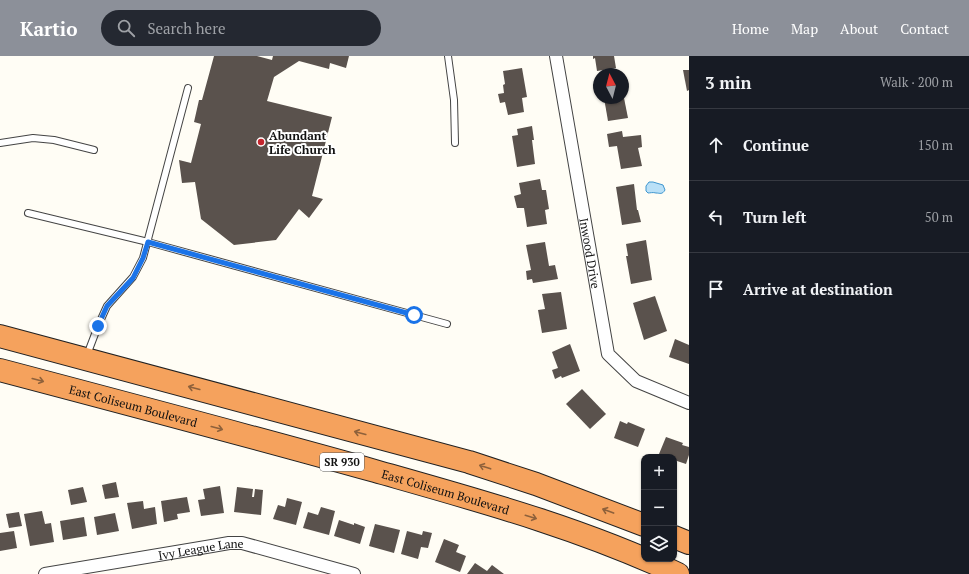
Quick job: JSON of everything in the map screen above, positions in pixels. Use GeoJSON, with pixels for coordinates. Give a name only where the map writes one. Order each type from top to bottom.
{"type":"FeatureCollection","features":[{"type":"Feature","properties":{"kind":"highway"},"geometry":{"type":"LineString","coordinates":[[0,336],[469,462],[536,484],[641,524]]}},
{"type":"Feature","properties":{"kind":"highway","name":"East Coliseum Boulevard"},"geometry":{"type":"LineString","coordinates":[[0,370],[465,496],[581,534],[678,574]]}},
{"type":"Feature","properties":{"kind":"highway"},"geometry":{"type":"LineString","coordinates":[[677,538],[689,543]]}},
{"type":"Feature","properties":{"kind":"street","name":"Inwood Drive"},"geometry":{"type":"LineString","coordinates":[[556,56],[608,354],[636,381],[689,403]]}},
{"type":"Feature","properties":{"kind":"street","name":"Ivy League Lane"},"geometry":{"type":"LineString","coordinates":[[45,574],[236,543],[242,543],[354,574]]}},
{"type":"Feature","properties":{"kind":"lane"},"geometry":{"type":"LineString","coordinates":[[448,56],[454,100],[455,143]]}},
{"type":"Feature","properties":{"kind":"lane"},"geometry":{"type":"LineString","coordinates":[[86,358],[107,306],[133,278],[143,258],[188,88]]}},
{"type":"Feature","properties":{"kind":"lane"},"geometry":{"type":"LineString","coordinates":[[0,143],[33,138],[54,140],[94,150]]}},
{"type":"Feature","properties":{"kind":"lane"},"geometry":{"type":"LineString","coordinates":[[28,212],[148,242],[447,324]]}},
{"type":"Feature","properties":{"kind":"water"},"geometry":{"type":"Polygon","coordinates":[[[649,182],[663,185],[665,190],[663,193],[648,193],[646,191],[646,186],[649,182]]]}},
{"type":"Feature","properties":{"kind":"building","name":"Abundant Life Church"},"geometry":{"type":"Polygon","coordinates":[[[214,56],[257,56],[272,60],[273,56],[349,56],[346,68],[330,63],[329,69],[299,61],[274,77],[267,101],[332,117],[312,196],[323,199],[309,218],[299,209],[276,240],[234,245],[201,219],[195,182],[182,183],[179,160],[191,163],[201,124],[194,122],[199,100],[202,100],[214,56]]]}},
{"type":"Feature","properties":{"kind":"building"},"geometry":{"type":"Polygon","coordinates":[[[593,56],[614,56],[616,68],[597,68],[595,58],[593,59],[593,56]]]}},
{"type":"Feature","properties":{"kind":"building"},"geometry":{"type":"Polygon","coordinates":[[[522,68],[527,97],[522,98],[524,112],[508,115],[505,102],[500,103],[498,94],[504,93],[503,85],[505,84],[503,71],[522,68]]]}},
{"type":"Feature","properties":{"kind":"building"},"geometry":{"type":"Polygon","coordinates":[[[683,70],[689,70],[689,90],[687,91],[683,70]]]}},
{"type":"Feature","properties":{"kind":"building"},"geometry":{"type":"Polygon","coordinates":[[[605,104],[625,104],[628,118],[608,121],[605,104]]]}},
{"type":"Feature","properties":{"kind":"building"},"geometry":{"type":"Polygon","coordinates":[[[532,126],[535,164],[517,167],[512,136],[518,135],[517,129],[532,126]]]}},
{"type":"Feature","properties":{"kind":"building"},"geometry":{"type":"Polygon","coordinates":[[[622,131],[623,137],[641,135],[642,147],[638,148],[642,166],[621,169],[617,146],[609,147],[607,134],[622,131]]]}},
{"type":"Feature","properties":{"kind":"building"},"geometry":{"type":"Polygon","coordinates":[[[540,179],[542,190],[546,190],[549,209],[545,210],[547,224],[527,227],[524,208],[517,208],[514,196],[521,194],[519,183],[540,179]]]}},
{"type":"Feature","properties":{"kind":"building"},"geometry":{"type":"Polygon","coordinates":[[[634,184],[637,210],[641,222],[622,225],[616,187],[634,184]]]}},
{"type":"Feature","properties":{"kind":"building"},"geometry":{"type":"Polygon","coordinates":[[[646,240],[652,280],[631,284],[626,256],[628,256],[626,244],[646,240]]]}},
{"type":"Feature","properties":{"kind":"building"},"geometry":{"type":"Polygon","coordinates":[[[545,242],[549,266],[555,265],[558,279],[533,283],[532,279],[527,280],[526,271],[531,270],[526,245],[545,242]]]}},
{"type":"Feature","properties":{"kind":"building"},"geometry":{"type":"Polygon","coordinates":[[[561,292],[567,329],[542,333],[538,310],[545,309],[542,294],[561,292]]]}},
{"type":"Feature","properties":{"kind":"building"},"geometry":{"type":"Polygon","coordinates":[[[655,296],[667,331],[644,340],[633,303],[655,296]]]}},
{"type":"Feature","properties":{"kind":"building"},"geometry":{"type":"Polygon","coordinates":[[[675,339],[689,345],[689,364],[669,357],[675,339]]]}},
{"type":"Feature","properties":{"kind":"building"},"geometry":{"type":"Polygon","coordinates":[[[570,344],[580,371],[555,379],[552,370],[558,368],[552,352],[570,344]]]}},
{"type":"Feature","properties":{"kind":"building"},"geometry":{"type":"Polygon","coordinates":[[[582,389],[606,414],[590,429],[566,404],[582,389]]]}},
{"type":"Feature","properties":{"kind":"building"},"geometry":{"type":"Polygon","coordinates":[[[620,421],[627,424],[628,422],[645,429],[638,447],[614,438],[620,421]]]}},
{"type":"Feature","properties":{"kind":"building"},"geometry":{"type":"Polygon","coordinates":[[[666,437],[683,443],[682,445],[689,447],[689,455],[686,464],[677,461],[677,454],[659,454],[666,437]]]}},
{"type":"Feature","properties":{"kind":"building"},"geometry":{"type":"Polygon","coordinates":[[[116,482],[119,497],[105,499],[102,485],[116,482]]]}},
{"type":"Feature","properties":{"kind":"building"},"geometry":{"type":"Polygon","coordinates":[[[220,486],[224,513],[201,516],[198,500],[205,499],[203,489],[220,486]]]}},
{"type":"Feature","properties":{"kind":"building"},"geometry":{"type":"Polygon","coordinates":[[[83,487],[87,502],[71,505],[68,490],[83,487]]]}},
{"type":"Feature","properties":{"kind":"building"},"geometry":{"type":"Polygon","coordinates":[[[237,487],[253,489],[252,497],[254,497],[255,489],[263,490],[261,515],[234,512],[237,487]]]}},
{"type":"Feature","properties":{"kind":"building"},"geometry":{"type":"Polygon","coordinates":[[[187,497],[190,512],[177,514],[178,519],[164,522],[161,501],[187,497]]]}},
{"type":"Feature","properties":{"kind":"building"},"geometry":{"type":"Polygon","coordinates":[[[287,498],[302,502],[296,525],[273,519],[278,505],[285,507],[287,498]]]}},
{"type":"Feature","properties":{"kind":"building"},"geometry":{"type":"Polygon","coordinates":[[[143,501],[144,509],[155,507],[157,524],[132,529],[127,503],[143,501]]]}},
{"type":"Feature","properties":{"kind":"building"},"geometry":{"type":"Polygon","coordinates":[[[321,507],[335,511],[329,535],[303,528],[308,512],[318,515],[321,507]]]}},
{"type":"Feature","properties":{"kind":"building"},"geometry":{"type":"Polygon","coordinates":[[[42,511],[45,524],[51,523],[54,542],[30,546],[24,514],[42,511]]]}},
{"type":"Feature","properties":{"kind":"building"},"geometry":{"type":"Polygon","coordinates":[[[19,512],[22,526],[9,528],[6,514],[19,512]]]}},
{"type":"Feature","properties":{"kind":"building"},"geometry":{"type":"Polygon","coordinates":[[[115,513],[119,531],[97,535],[94,517],[115,513]]]}},
{"type":"Feature","properties":{"kind":"building"},"geometry":{"type":"Polygon","coordinates":[[[84,517],[87,536],[63,540],[60,521],[84,517]]]}},
{"type":"Feature","properties":{"kind":"building"},"geometry":{"type":"Polygon","coordinates":[[[339,520],[365,527],[360,544],[334,536],[339,520]]]}},
{"type":"Feature","properties":{"kind":"building"},"geometry":{"type":"Polygon","coordinates":[[[375,524],[400,530],[394,553],[369,546],[375,524]]]}},
{"type":"Feature","properties":{"kind":"building"},"geometry":{"type":"Polygon","coordinates":[[[14,531],[17,548],[0,551],[0,533],[14,531]]]}},
{"type":"Feature","properties":{"kind":"building"},"geometry":{"type":"Polygon","coordinates":[[[407,531],[422,535],[423,531],[432,533],[428,548],[421,547],[418,559],[401,554],[407,531]]]}},
{"type":"Feature","properties":{"kind":"building"},"geometry":{"type":"Polygon","coordinates":[[[444,539],[459,545],[456,552],[466,556],[460,572],[435,562],[444,539]]]}},
{"type":"Feature","properties":{"kind":"building"},"geometry":{"type":"Polygon","coordinates":[[[475,563],[487,571],[492,565],[504,574],[467,574],[475,563]]]}},
{"type":"Feature","properties":{"kind":"place","name":"Abundant Life Church"},"geometry":{"type":"Point","coordinates":[261,142]}},
{"type":"Feature","properties":{"kind":"route"},"geometry":{"type":"LineString","coordinates":[[98,326],[107,306],[133,278],[143,258],[148,242],[414,315]]}}]}
